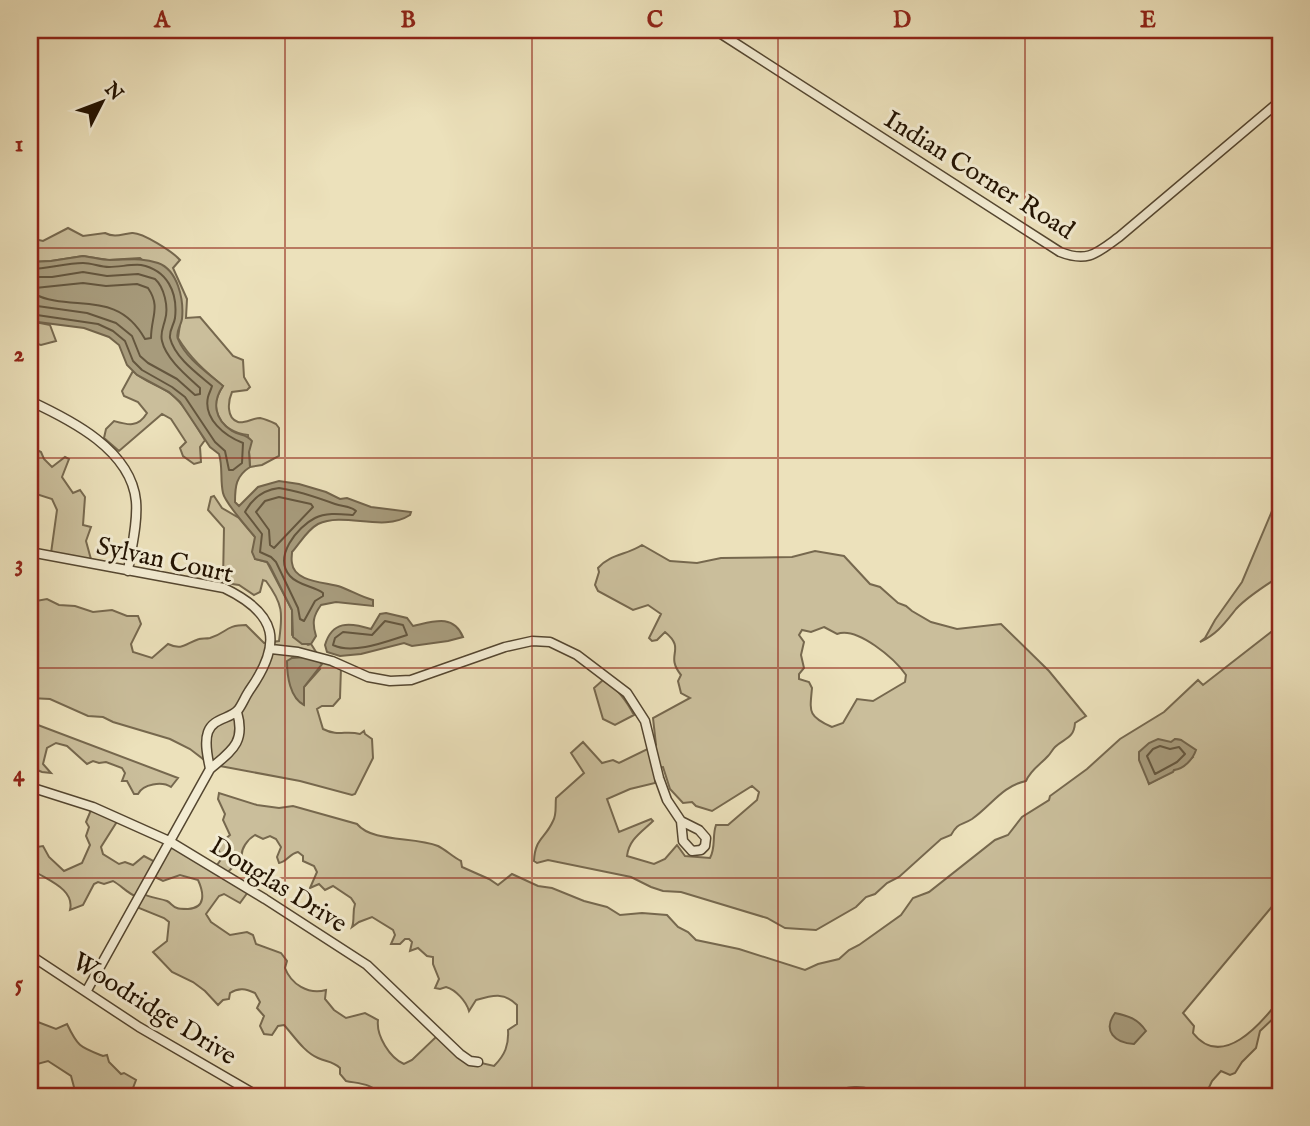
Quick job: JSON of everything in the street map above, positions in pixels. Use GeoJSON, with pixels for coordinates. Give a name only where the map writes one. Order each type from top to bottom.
{"type":"FeatureCollection","features":[{"type":"Feature","properties":{"kind":"street","name":"Indian Corner Road"},"geometry":{"type":"LineString","coordinates":[[715,30],[1060,252],[1080,258],[1099,251],[1119,237],[1280,101]]}},
{"type":"Feature","properties":{"kind":"street"},"geometry":{"type":"LineString","coordinates":[[30,401],[61,415],[94,438],[119,461],[136,498],[137,516],[128,571]]}},
{"type":"Feature","properties":{"kind":"street","name":"Sylvan Court"},"geometry":{"type":"LineString","coordinates":[[30,552],[224,588],[247,599],[261,613],[267,623],[271,649]]}},
{"type":"Feature","properties":{"kind":"street"},"geometry":{"type":"LineString","coordinates":[[86,992],[210,769],[232,750],[238,740],[240,733],[237,712],[261,673],[271,649],[298,652],[332,661],[368,677],[390,681],[411,680],[532,640],[550,642],[577,654],[627,693],[645,721],[659,778],[667,800],[681,821]]}},
{"type":"Feature","properties":{"kind":"street"},"geometry":{"type":"LineString","coordinates":[[210,769],[207,734],[212,725],[228,714],[237,712]]}},
{"type":"Feature","properties":{"kind":"street","name":"Douglas Drive"},"geometry":{"type":"LineString","coordinates":[[30,787],[93,807],[169,841],[332,941],[367,965],[460,1054],[470,1061],[478,1062]]}},
{"type":"Feature","properties":{"kind":"street","name":"Woodridge Drive"},"geometry":{"type":"LineString","coordinates":[[30,955],[139,1027],[258,1096]]}},
{"type":"Feature","properties":{"kind":"shaded area"},"geometry":{"type":"Polygon","coordinates":[[[68,228],[83,236],[105,233],[137,234],[157,243],[180,260],[173,268],[187,299],[186,318],[200,317],[233,356],[243,360],[244,377],[250,387],[232,392],[229,404],[231,417],[240,422],[260,418],[276,424],[279,428],[279,456],[262,465],[250,467],[248,435],[230,429],[216,411],[218,395],[223,386],[198,364],[178,338],[182,311],[179,291],[140,258],[108,260],[83,256],[30,262],[30,238],[43,241],[68,228]]]}},
{"type":"Feature","properties":{"kind":"shaded area"},"geometry":{"type":"Polygon","coordinates":[[[30,321],[50,325],[56,341],[41,345],[30,342],[30,321]]]}},
{"type":"Feature","properties":{"kind":"shaded area"},"geometry":{"type":"Polygon","coordinates":[[[133,371],[171,394],[186,410],[205,440],[200,447],[201,462],[194,464],[183,456],[180,448],[186,442],[171,419],[162,414],[119,451],[104,438],[106,429],[114,421],[136,423],[147,413],[138,402],[124,396],[122,391],[133,371]]]}},
{"type":"Feature","properties":{"kind":"shaded area"},"geometry":{"type":"Polygon","coordinates":[[[35,449],[41,452],[52,467],[65,457],[69,459],[62,477],[73,493],[80,490],[85,497],[83,525],[91,527],[86,541],[92,563],[51,553],[57,510],[52,499],[30,492],[30,459],[35,449]]]}},
{"type":"Feature","properties":{"kind":"shaded area"},"geometry":{"type":"Polygon","coordinates":[[[1280,492],[1280,576],[1246,600],[1216,632],[1200,642],[1242,582],[1280,492]]]}},
{"type":"Feature","properties":{"kind":"shaded area"},"geometry":{"type":"Polygon","coordinates":[[[214,496],[222,508],[239,518],[255,537],[255,559],[267,562],[292,610],[292,635],[308,645],[311,644],[318,655],[341,667],[340,698],[333,706],[317,709],[323,729],[338,733],[360,734],[364,731],[372,739],[373,758],[355,794],[220,766],[207,762],[170,739],[103,717],[88,716],[50,699],[30,698],[30,602],[47,599],[59,605],[75,606],[93,612],[112,610],[127,616],[138,616],[141,624],[131,644],[133,652],[152,658],[168,644],[181,647],[199,639],[216,636],[239,625],[246,625],[264,643],[279,641],[280,609],[276,596],[266,581],[263,580],[260,592],[254,595],[239,585],[223,581],[224,528],[208,510],[211,497],[214,496]],[[306,657],[292,658],[302,697],[304,687],[320,669],[306,657]]]}},
{"type":"Feature","properties":{"kind":"shaded area"},"geometry":{"type":"Polygon","coordinates":[[[642,545],[670,561],[697,563],[721,558],[792,557],[815,551],[844,556],[870,584],[880,587],[898,603],[931,622],[957,629],[1001,624],[1049,671],[1086,716],[1075,723],[1071,735],[1055,747],[1026,781],[1010,787],[979,814],[958,826],[951,835],[941,839],[899,877],[866,897],[856,907],[816,930],[785,928],[767,918],[681,892],[663,891],[631,877],[548,860],[537,863],[534,861],[536,848],[554,818],[556,798],[584,773],[571,753],[583,742],[602,763],[613,760],[619,763],[656,745],[653,718],[690,698],[681,693],[678,681],[681,675],[674,662],[675,648],[671,638],[665,632],[657,640],[652,641],[649,638],[661,614],[648,605],[633,610],[598,591],[595,585],[598,568],[603,563],[642,545]],[[824,627],[811,632],[802,630],[799,635],[804,642],[801,655],[804,668],[799,679],[809,682],[812,688],[811,708],[814,716],[832,727],[843,723],[857,699],[873,701],[905,682],[906,675],[885,653],[865,639],[845,633],[837,634],[824,627]],[[663,767],[656,768],[655,783],[630,789],[607,799],[619,832],[651,819],[653,821],[633,840],[627,856],[654,864],[665,859],[677,845],[685,856],[710,858],[716,825],[728,825],[757,800],[759,792],[752,786],[712,811],[692,802],[683,803],[670,789],[663,767]]]}},
{"type":"Feature","properties":{"kind":"shaded area"},"geometry":{"type":"Polygon","coordinates":[[[1280,625],[1280,897],[1183,1013],[1194,1026],[1193,1033],[1204,1043],[1216,1047],[1228,1045],[1252,1030],[1280,999],[1280,1016],[1277,1015],[1260,1031],[1256,1048],[1235,1073],[1230,1075],[1221,1071],[1212,1081],[1205,1096],[880,1096],[868,1088],[854,1087],[826,1093],[827,1096],[382,1096],[370,1086],[346,1081],[340,1074],[340,1068],[308,1052],[284,1025],[278,1026],[272,1035],[264,1034],[260,1026],[264,1016],[257,1008],[260,1002],[255,993],[236,990],[230,993],[229,999],[218,1005],[193,982],[172,972],[153,952],[167,941],[169,922],[134,906],[137,897],[113,881],[94,884],[83,905],[70,910],[68,896],[64,891],[34,871],[30,872],[30,848],[43,846],[49,857],[64,871],[82,863],[90,845],[86,836],[89,827],[86,822],[91,810],[118,820],[101,847],[103,854],[119,864],[125,862],[133,865],[144,856],[155,862],[168,842],[214,869],[222,858],[217,846],[230,835],[223,820],[225,814],[218,799],[219,793],[257,805],[279,808],[293,806],[357,824],[364,830],[383,837],[438,846],[461,861],[462,867],[498,885],[512,874],[538,886],[552,888],[607,907],[620,915],[667,915],[696,940],[739,949],[805,970],[839,959],[901,915],[913,898],[929,892],[995,840],[1008,835],[1022,817],[1049,800],[1050,796],[1087,769],[1120,739],[1164,712],[1198,680],[1203,685],[1280,625]],[[1175,739],[1144,766],[1149,784],[1193,757],[1181,740],[1175,739]],[[255,835],[247,842],[242,858],[225,875],[248,892],[240,903],[224,894],[219,896],[206,914],[211,922],[230,935],[247,932],[253,935],[256,944],[281,953],[287,961],[285,968],[291,979],[301,987],[313,991],[326,990],[325,999],[334,1010],[346,1018],[365,1013],[378,1020],[379,1033],[385,1046],[404,1064],[412,1060],[438,1035],[464,1059],[494,1066],[505,1050],[508,1030],[517,1024],[517,1005],[503,996],[493,996],[476,1000],[469,1011],[463,1000],[453,991],[446,987],[435,988],[439,979],[433,957],[427,956],[418,948],[410,951],[412,942],[409,939],[400,944],[391,944],[395,935],[393,930],[372,917],[352,927],[355,904],[351,898],[333,886],[325,890],[319,884],[310,888],[317,872],[314,866],[303,861],[303,856],[298,852],[279,863],[277,857],[281,847],[276,839],[270,836],[263,839],[255,835]],[[151,875],[141,893],[167,901],[181,909],[194,908],[202,899],[198,880],[180,875],[163,881],[151,875]]]}},
{"type":"Feature","properties":{"kind":"shaded area"},"geometry":{"type":"Polygon","coordinates":[[[603,680],[621,695],[634,715],[615,725],[603,719],[594,688],[603,680]]]}},
{"type":"Feature","properties":{"kind":"shaded area"},"geometry":{"type":"Polygon","coordinates":[[[30,722],[178,778],[171,787],[153,784],[134,794],[127,781],[122,781],[125,773],[122,768],[106,762],[93,761],[87,764],[67,746],[56,743],[47,748],[43,764],[51,773],[42,772],[30,767],[30,722]]]}},
{"type":"Feature","properties":{"kind":"shaded area"},"geometry":{"type":"Polygon","coordinates":[[[30,1019],[56,1029],[67,1024],[80,1045],[103,1056],[107,1055],[109,1062],[121,1074],[136,1080],[130,1096],[69,1096],[74,1087],[71,1076],[48,1061],[37,1064],[30,1074],[30,1019]]]}},
{"type":"Feature","properties":{"kind":"water"},"geometry":{"type":"Polygon","coordinates":[[[83,256],[107,260],[152,261],[165,267],[175,279],[181,295],[182,311],[178,339],[192,359],[223,386],[216,404],[221,421],[232,431],[252,441],[249,452],[250,467],[239,478],[236,486],[235,502],[239,506],[258,487],[279,481],[299,484],[371,507],[411,512],[399,520],[388,522],[340,520],[318,524],[292,552],[294,570],[305,578],[341,587],[373,600],[373,606],[336,602],[321,605],[315,616],[316,636],[311,644],[302,644],[293,637],[292,610],[270,566],[267,562],[255,559],[252,552],[255,537],[225,497],[219,454],[210,447],[180,402],[169,392],[137,375],[127,365],[119,345],[109,337],[84,328],[30,321],[30,262],[83,256]]]}},
{"type":"Feature","properties":{"kind":"water"},"geometry":{"type":"Polygon","coordinates":[[[380,614],[407,618],[413,626],[435,621],[448,622],[459,629],[463,637],[412,646],[404,643],[361,654],[340,656],[327,652],[325,645],[332,631],[342,625],[371,629],[380,614]]]}},
{"type":"Feature","properties":{"kind":"water"},"geometry":{"type":"Polygon","coordinates":[[[306,657],[322,664],[304,687],[304,705],[292,692],[287,661],[306,657]]]}},
{"type":"Feature","properties":{"kind":"water"},"geometry":{"type":"Polygon","coordinates":[[[1158,739],[1171,742],[1175,739],[1181,740],[1196,750],[1185,766],[1149,784],[1139,760],[1139,752],[1158,739]]]}},
{"type":"Feature","properties":{"kind":"water"},"geometry":{"type":"Polygon","coordinates":[[[1115,1013],[1133,1019],[1146,1031],[1134,1044],[1121,1041],[1112,1035],[1110,1025],[1115,1013]]]}}]}
